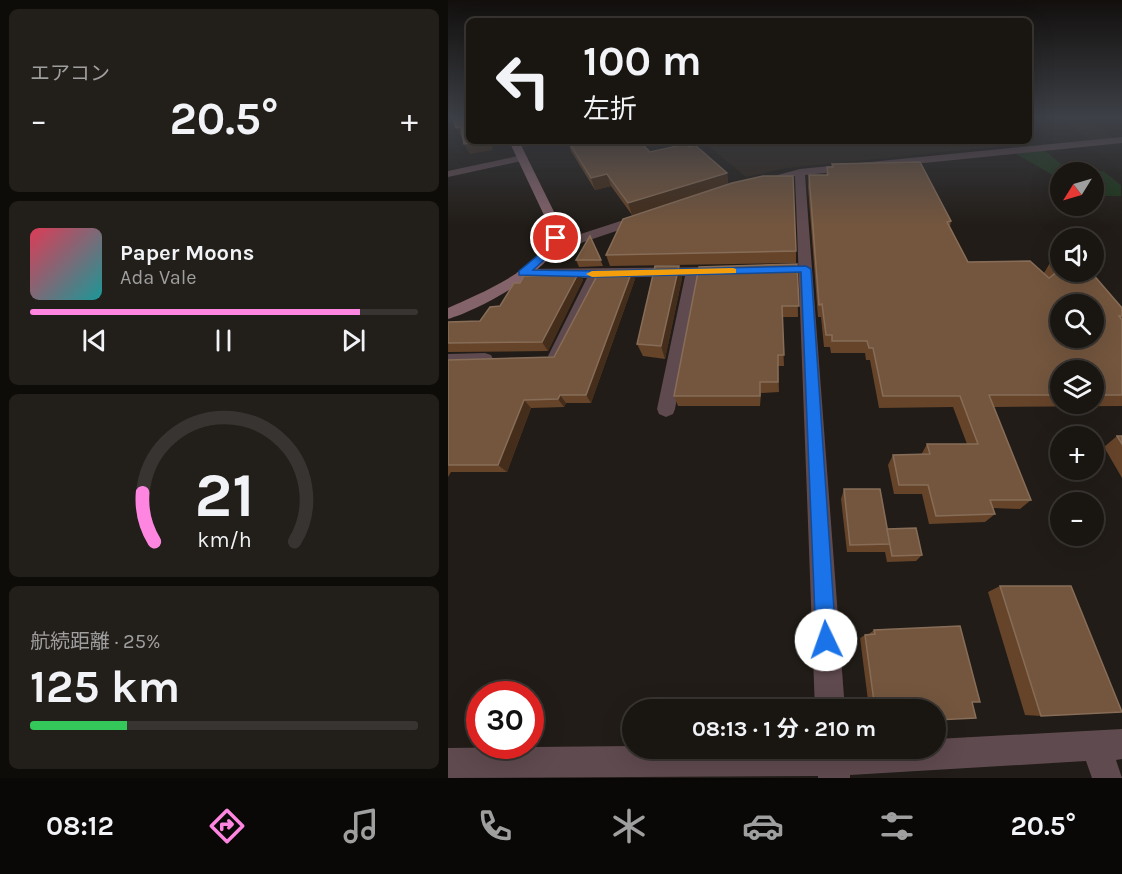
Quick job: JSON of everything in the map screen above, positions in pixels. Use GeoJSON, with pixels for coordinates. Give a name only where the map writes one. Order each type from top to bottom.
{"type":"FeatureCollection","features":[{"type":"Feature","properties":{"kind":"street"},"geometry":{"type":"LineString","coordinates":[[521,153],[557,230],[552,248]]}},
{"type":"Feature","properties":{"kind":"street"},"geometry":{"type":"LineString","coordinates":[[747,184],[800,172],[988,153]]}},
{"type":"Feature","properties":{"kind":"street"},"geometry":{"type":"LineString","coordinates":[[448,174],[523,158]]}},
{"type":"Feature","properties":{"kind":"street"},"geometry":{"type":"LineString","coordinates":[[800,172],[800,269],[829,699]]}},
{"type":"Feature","properties":{"kind":"street"},"geometry":{"type":"LineString","coordinates":[[448,314],[498,290],[523,273],[552,248],[651,215]]}},
{"type":"Feature","properties":{"kind":"street"},"geometry":{"type":"LineString","coordinates":[[523,273],[738,271]]}},
{"type":"Feature","properties":{"kind":"street"},"geometry":{"type":"LineString","coordinates":[[666,409],[693,272]]}},
{"type":"Feature","properties":{"kind":"street"},"geometry":{"type":"LineString","coordinates":[[542,359],[554,359],[596,274]]}},
{"type":"Feature","properties":{"kind":"street"},"geometry":{"type":"LineString","coordinates":[[448,360],[507,359]]}},
{"type":"Feature","properties":{"kind":"street"},"geometry":{"type":"LineString","coordinates":[[450,769],[704,770],[1108,745],[1108,778]]}},
{"type":"Feature","properties":{"kind":"shaded area"},"geometry":{"type":"Polygon","coordinates":[[[717,153],[932,153],[786,168],[746,177],[717,153]]]}},
{"type":"Feature","properties":{"kind":"green space"},"geometry":{"type":"Polygon","coordinates":[[[1048,153],[1059,162],[1050,162],[1050,173],[1016,154],[1048,153]]]}},
{"type":"Feature","properties":{"kind":"green space"},"geometry":{"type":"Polygon","coordinates":[[[1104,172],[1121,185],[1121,196],[1104,196],[1104,172]]]}},
{"type":"Feature","properties":{"kind":"building"},"geometry":{"type":"Polygon","coordinates":[[[576,153],[704,153],[727,173],[628,203],[607,174],[591,178],[576,153]]]}},
{"type":"Feature","properties":{"kind":"building"},"geometry":{"type":"Polygon","coordinates":[[[920,162],[951,221],[947,222],[968,262],[1030,261],[1050,277],[1050,282],[1100,282],[1122,308],[1122,316],[1119,316],[1122,320],[1122,395],[1104,395],[1104,360],[1050,360],[1050,395],[989,395],[1031,500],[990,500],[995,514],[936,516],[928,485],[899,485],[893,455],[930,454],[927,444],[978,444],[960,396],[883,396],[873,348],[869,348],[867,341],[832,341],[832,335],[826,335],[822,304],[819,305],[809,175],[828,175],[827,167],[833,167],[832,164],[920,162]]]}},
{"type":"Feature","properties":{"kind":"building"},"geometry":{"type":"Polygon","coordinates":[[[763,176],[793,176],[796,251],[606,255],[623,219],[732,183],[763,176]]]}},
{"type":"Feature","properties":{"kind":"building"},"geometry":{"type":"Polygon","coordinates":[[[590,236],[601,260],[576,260],[590,236]]]}},
{"type":"Feature","properties":{"kind":"building"},"geometry":{"type":"Polygon","coordinates":[[[797,264],[799,306],[782,306],[784,355],[778,355],[778,382],[760,382],[760,396],[674,396],[699,267],[797,264]]]}},
{"type":"Feature","properties":{"kind":"building"},"geometry":{"type":"Polygon","coordinates":[[[655,266],[679,266],[661,346],[637,344],[655,266]]]}},
{"type":"Feature","properties":{"kind":"building"},"geometry":{"type":"Polygon","coordinates":[[[632,271],[586,395],[560,395],[558,399],[524,400],[498,465],[448,465],[448,360],[554,357],[599,272],[632,271]]]}},
{"type":"Feature","properties":{"kind":"building"},"geometry":{"type":"Polygon","coordinates":[[[568,272],[579,272],[542,342],[448,343],[448,322],[480,321],[490,307],[500,306],[514,283],[520,283],[524,276],[565,275],[568,272]]]}},
{"type":"Feature","properties":{"kind":"building"},"geometry":{"type":"Polygon","coordinates":[[[844,489],[880,489],[890,544],[850,545],[844,489]]]}},
{"type":"Feature","properties":{"kind":"building"},"geometry":{"type":"Polygon","coordinates":[[[916,528],[922,555],[892,556],[887,529],[916,528]]]}},
{"type":"Feature","properties":{"kind":"building"},"geometry":{"type":"Polygon","coordinates":[[[1000,586],[1071,586],[1122,712],[1041,716],[1000,586]]]}},
{"type":"Feature","properties":{"kind":"building"},"geometry":{"type":"Polygon","coordinates":[[[960,626],[980,702],[972,702],[976,718],[946,720],[946,699],[874,699],[865,635],[875,634],[874,630],[960,626]]]}},
{"type":"Feature","properties":{"kind":"slow traffic"},"geometry":{"type":"LineString","coordinates":[[592,274],[733,271]]}},
{"type":"Feature","properties":{"kind":"route"},"geometry":{"type":"LineString","coordinates":[[556,238],[552,248],[523,273],[596,274],[806,269],[826,640]]}}]}
